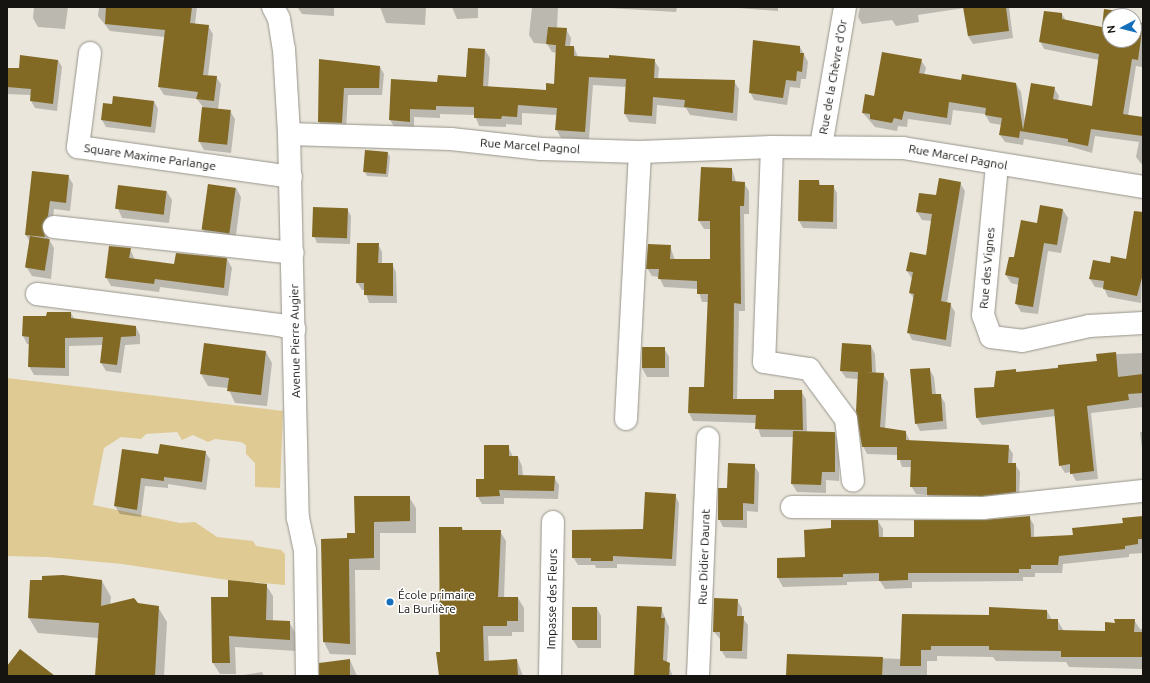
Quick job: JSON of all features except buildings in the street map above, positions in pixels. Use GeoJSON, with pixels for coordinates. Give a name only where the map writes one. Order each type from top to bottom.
{"type":"FeatureCollection","features":[{"type":"Feature","properties":{"kind":"street","name":"Avenue Pierre Augier"},"geometry":{"type":"LineString","coordinates":[[273,7],[279,19],[284,49],[289,134],[293,253],[298,518],[305,550],[307,676]]}},
{"type":"Feature","properties":{"kind":"street","name":"Rue de la Chèvre d'Or"},"geometry":{"type":"LineString","coordinates":[[821,146],[845,7]]}},
{"type":"Feature","properties":{"kind":"street","name":"Square Maxime Parlange"},"geometry":{"type":"LineString","coordinates":[[90,53],[78,147],[291,177]]}},
{"type":"Feature","properties":{"kind":"street","name":"Rue Marcel Pagnol"},"geometry":{"type":"LineString","coordinates":[[289,134],[451,139],[541,149],[640,152],[821,146],[903,148],[1143,187]]}},
{"type":"Feature","properties":{"kind":"street"},"geometry":{"type":"LineString","coordinates":[[772,147],[764,362],[809,369],[846,419],[853,481]]}},
{"type":"Feature","properties":{"kind":"street"},"geometry":{"type":"LineString","coordinates":[[626,419],[640,152]]}},
{"type":"Feature","properties":{"kind":"street","name":"Rue des Vignes"},"geometry":{"type":"LineString","coordinates":[[997,164],[983,315],[991,337],[1022,341],[1089,326],[1143,323]]}},
{"type":"Feature","properties":{"kind":"street"},"geometry":{"type":"LineString","coordinates":[[54,227],[293,253]]}},
{"type":"Feature","properties":{"kind":"street"},"geometry":{"type":"LineString","coordinates":[[37,294],[248,321],[294,329]]}},
{"type":"Feature","properties":{"kind":"street","name":"Rue Didier Daurat"},"geometry":{"type":"LineString","coordinates":[[698,676],[708,438]]}},
{"type":"Feature","properties":{"kind":"street"},"geometry":{"type":"LineString","coordinates":[[792,507],[983,508],[1143,491]]}},
{"type":"Feature","properties":{"kind":"street","name":"Impasse des Fleurs"},"geometry":{"type":"LineString","coordinates":[[550,676],[553,522]]}},
{"type":"Feature","properties":{"kind":"shaded area"},"geometry":{"type":"Polygon","coordinates":[[[7,378],[283,411],[280,488],[255,487],[255,463],[246,454],[246,445],[241,442],[215,439],[208,442],[193,435],[182,440],[177,432],[146,434],[141,439],[121,437],[104,448],[93,505],[180,523],[195,522],[217,537],[253,541],[256,546],[281,550],[285,554],[285,585],[228,580],[122,564],[47,557],[7,556],[7,378]]]}},
{"type":"Feature","properties":{"kind":"place","name":"École primaire La Burlière"},"geometry":{"type":"Point","coordinates":[390,602]}}]}
